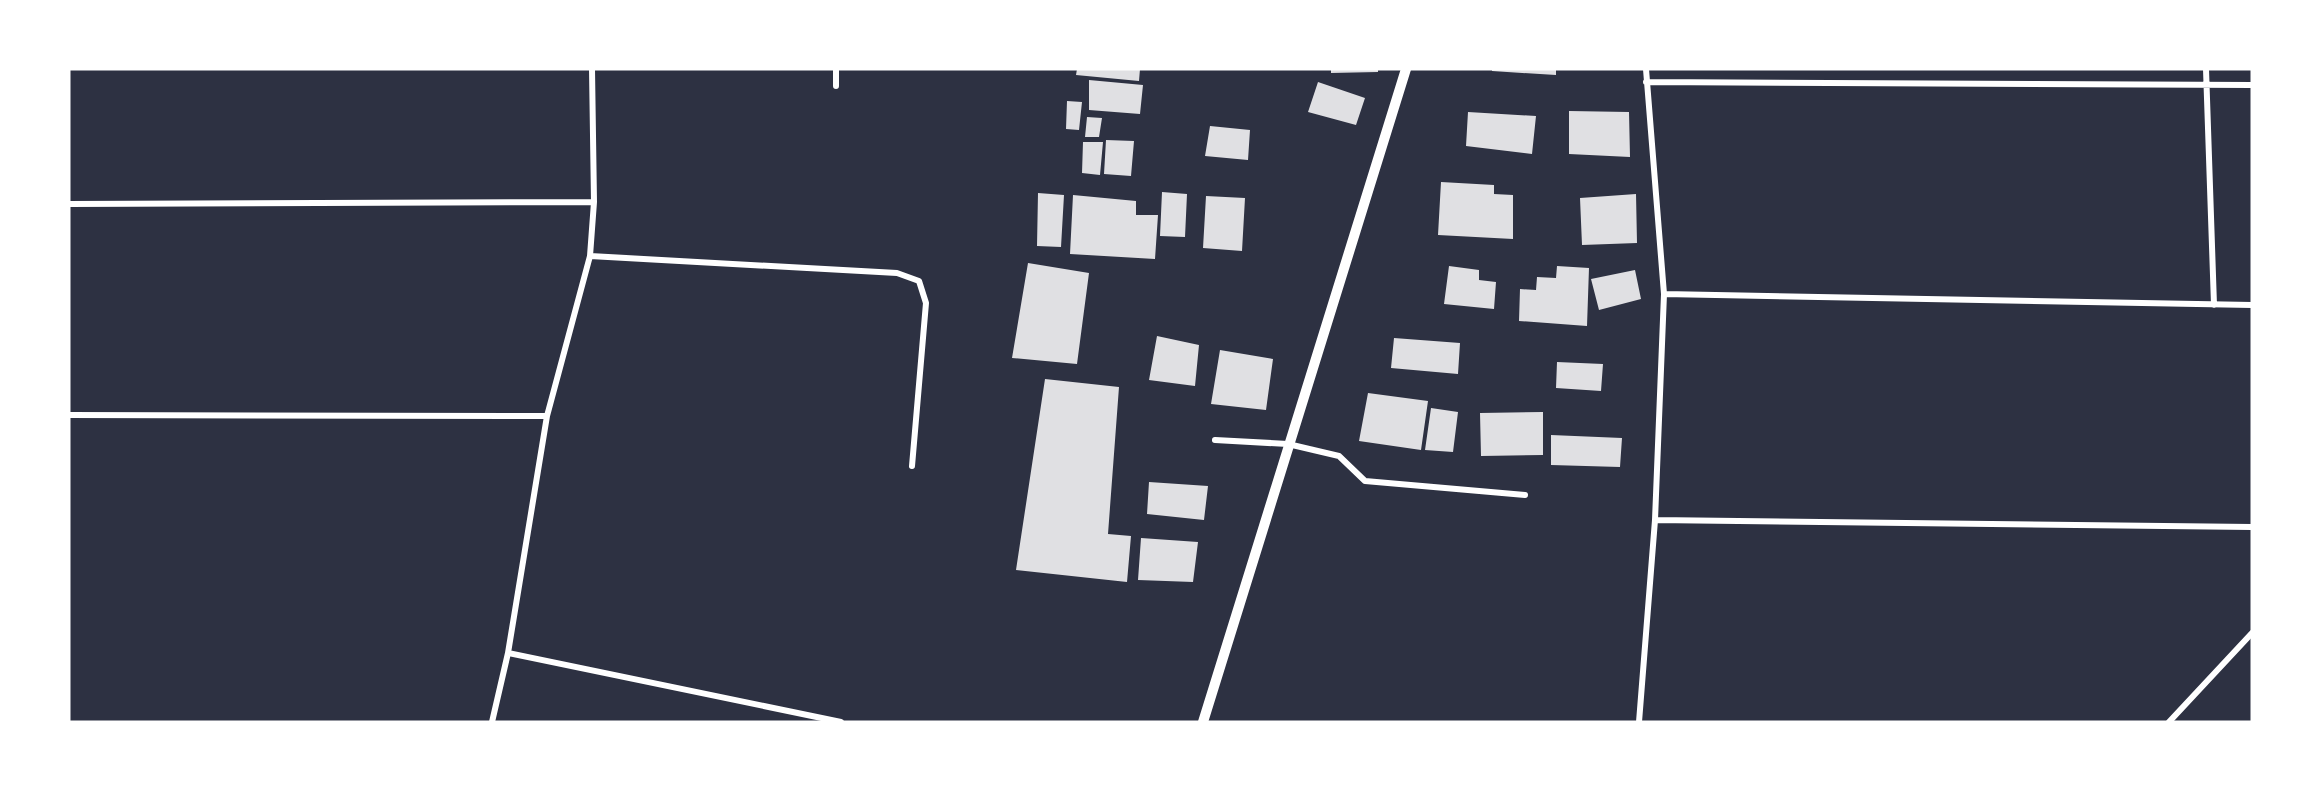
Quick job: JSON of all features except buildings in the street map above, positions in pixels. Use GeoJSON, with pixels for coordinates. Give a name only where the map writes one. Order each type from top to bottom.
{"type":"FeatureCollection","features":[{"type":"Feature","properties":{"kind":"street"},"geometry":{"type":"LineString","coordinates":[[492,722],[508,653],[547,416],[590,256],[594,202],[592,69]]}},
{"type":"Feature","properties":{"kind":"street"},"geometry":{"type":"LineString","coordinates":[[836,69],[836,86]]}},
{"type":"Feature","properties":{"kind":"street"},"geometry":{"type":"LineString","coordinates":[[1203,722],[1406,69]]}},
{"type":"Feature","properties":{"kind":"street"},"geometry":{"type":"LineString","coordinates":[[1639,722],[1655,520],[1664,294],[1646,69]]}},
{"type":"Feature","properties":{"kind":"street"},"geometry":{"type":"LineString","coordinates":[[2206,69],[2214,304]]}},
{"type":"Feature","properties":{"kind":"street"},"geometry":{"type":"LineString","coordinates":[[1646,81],[2252,85]]}},
{"type":"Feature","properties":{"kind":"street"},"geometry":{"type":"LineString","coordinates":[[69,204],[594,202]]}},
{"type":"Feature","properties":{"kind":"street"},"geometry":{"type":"LineString","coordinates":[[590,256],[897,273],[919,281],[926,303],[912,466]]}},
{"type":"Feature","properties":{"kind":"street"},"geometry":{"type":"LineString","coordinates":[[1664,294],[2252,305]]}},
{"type":"Feature","properties":{"kind":"street"},"geometry":{"type":"LineString","coordinates":[[69,415],[547,416]]}},
{"type":"Feature","properties":{"kind":"street"},"geometry":{"type":"LineString","coordinates":[[1215,440],[1288,444],[1339,456],[1365,481],[1525,495]]}},
{"type":"Feature","properties":{"kind":"street"},"geometry":{"type":"LineString","coordinates":[[1655,520],[2252,527]]}},
{"type":"Feature","properties":{"kind":"street"},"geometry":{"type":"LineString","coordinates":[[2169,722],[2252,633]]}},
{"type":"Feature","properties":{"kind":"street"},"geometry":{"type":"LineString","coordinates":[[508,653],[842,722]]}}]}
